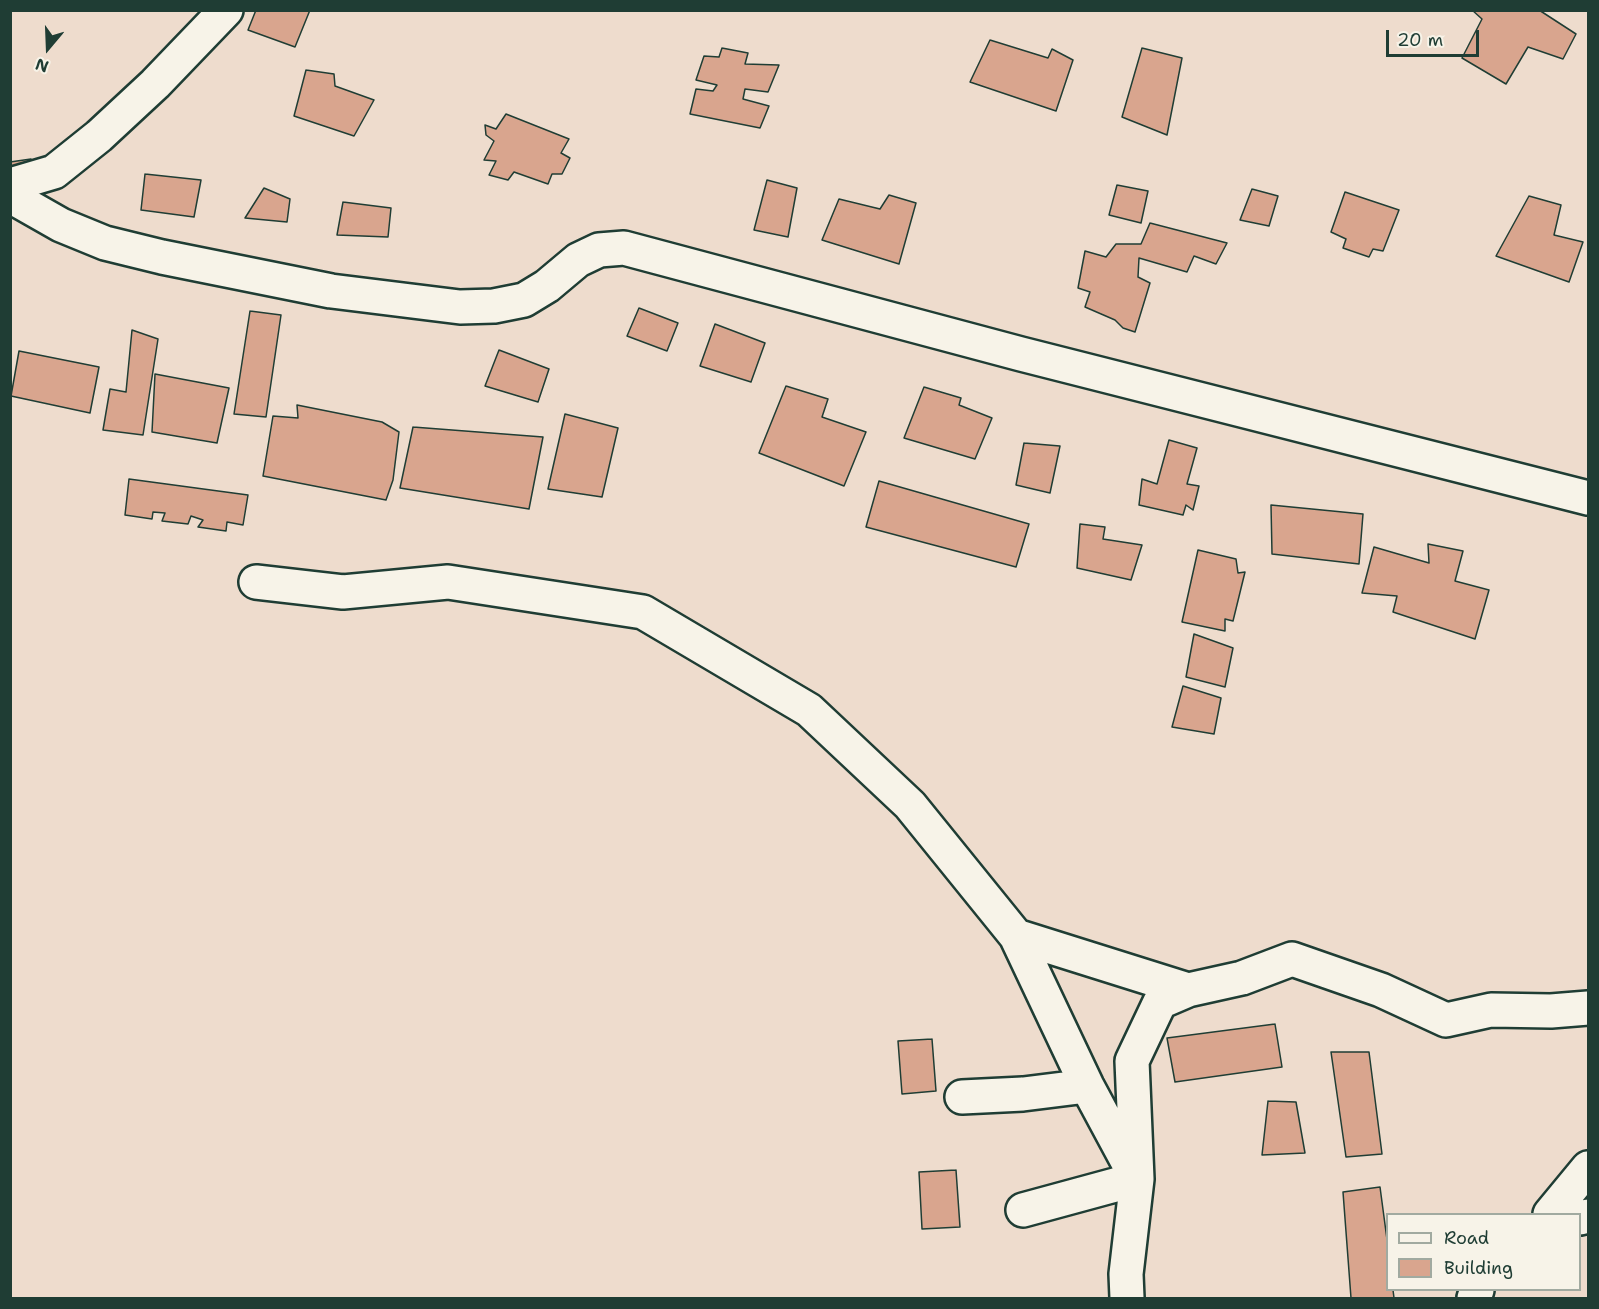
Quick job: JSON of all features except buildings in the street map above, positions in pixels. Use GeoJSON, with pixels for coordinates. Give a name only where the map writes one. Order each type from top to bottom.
{"type":"FeatureCollection","features":[{"type":"Feature","properties":{"kind":"street"},"geometry":{"type":"LineString","coordinates":[[10,184],[54,172],[63,165],[154,84],[226,10]]}},
{"type":"Feature","properties":{"kind":"street"},"geometry":{"type":"LineString","coordinates":[[10,196],[61,225],[105,243],[162,257],[332,291],[459,307],[494,306],[525,300],[547,286],[578,260],[599,250],[624,248],[1033,357],[1588,498]]}},
{"type":"Feature","properties":{"kind":"street"},"geometry":{"type":"LineString","coordinates":[[256,582],[343,592],[448,582],[644,612],[809,710],[910,806],[1016,936],[1087,1086],[1137,1179]]}},
{"type":"Feature","properties":{"kind":"street"},"geometry":{"type":"LineString","coordinates":[[1016,936],[1188,990]]}},
{"type":"Feature","properties":{"kind":"street"},"geometry":{"type":"LineString","coordinates":[[1127,1299],[1126,1274],[1137,1179],[1132,1061],[1160,1002],[1188,990],[1242,978],[1292,959],[1381,990],[1446,1020],[1491,1011],[1551,1011],[1588,1008]]}},
{"type":"Feature","properties":{"kind":"street"},"geometry":{"type":"LineString","coordinates":[[962,1097],[1023,1094],[1087,1086]]}},
{"type":"Feature","properties":{"kind":"street"},"geometry":{"type":"LineString","coordinates":[[1552,1213],[1588,1168]]}},
{"type":"Feature","properties":{"kind":"street"},"geometry":{"type":"LineString","coordinates":[[1023,1210],[1137,1179]]}}]}
